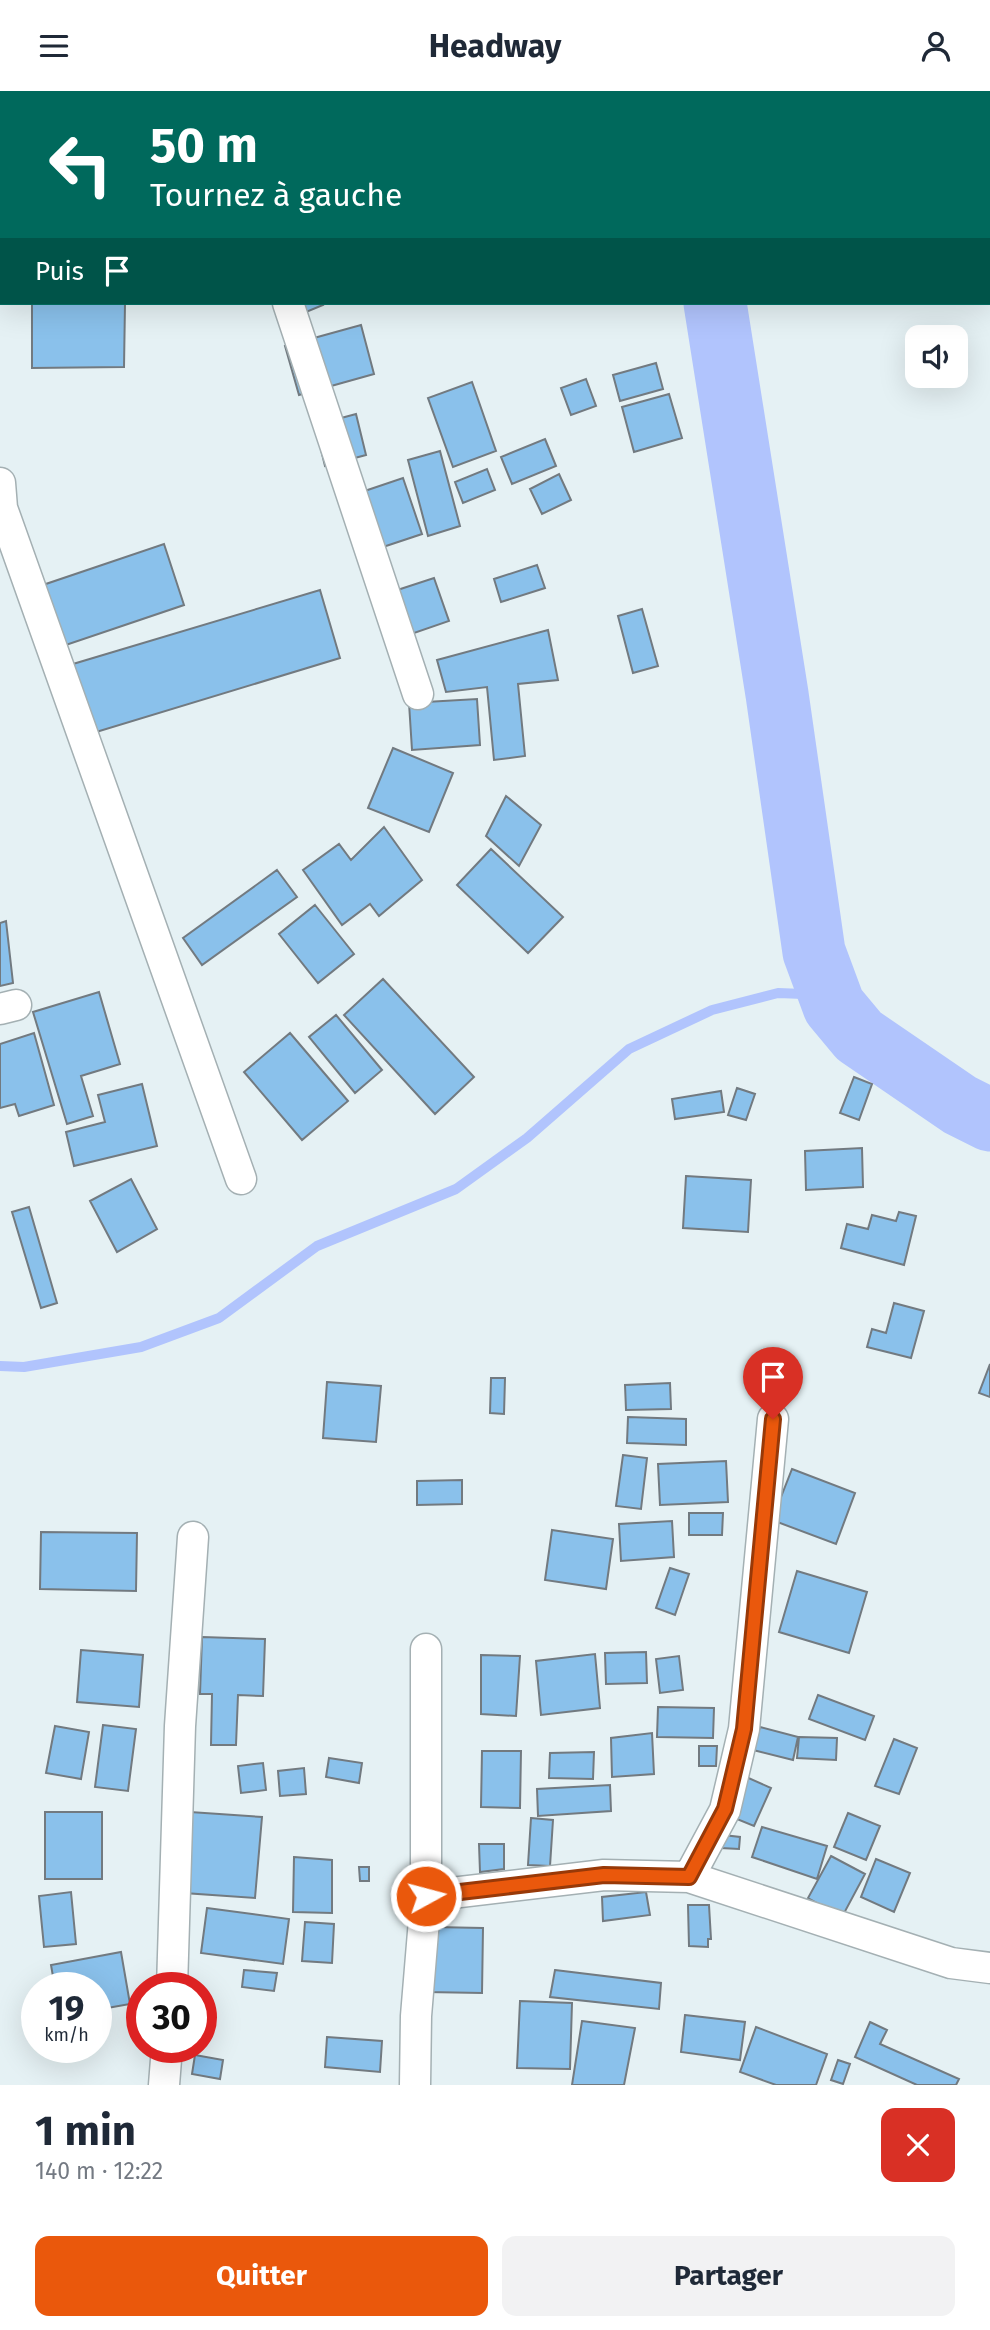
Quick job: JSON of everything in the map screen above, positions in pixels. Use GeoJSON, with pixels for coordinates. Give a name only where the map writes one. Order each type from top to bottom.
{"type":"FeatureCollection","features":[{"type":"Feature","properties":{"kind":"street"},"geometry":{"type":"LineString","coordinates":[[289,305],[418,694]]}},
{"type":"Feature","properties":{"kind":"street"},"geometry":{"type":"LineString","coordinates":[[1,500],[241,1179]]}},
{"type":"Feature","properties":{"kind":"street"},"geometry":{"type":"LineString","coordinates":[[689,1877],[725,1809],[744,1729],[773,1419]]}},
{"type":"Feature","properties":{"kind":"street"},"geometry":{"type":"LineString","coordinates":[[172,1972],[180,1726],[193,1537]]}},
{"type":"Feature","properties":{"kind":"street"},"geometry":{"type":"LineString","coordinates":[[415,2085],[416,2017],[426,1896],[426,1649]]}},
{"type":"Feature","properties":{"kind":"street"},"geometry":{"type":"LineString","coordinates":[[426,1896],[604,1875],[689,1877],[951,1963],[990,1968]]}},
{"type":"Feature","properties":{"kind":"street"},"geometry":{"type":"LineString","coordinates":[[164,2085],[166,2063]]}},
{"type":"Feature","properties":{"kind":"building"},"geometry":{"type":"Polygon","coordinates":[[[32,305],[125,305],[124,367],[32,368],[32,305]]]}},
{"type":"Feature","properties":{"kind":"building"},"geometry":{"type":"Polygon","coordinates":[[[275,305],[323,305],[282,322],[275,305]]]}},
{"type":"Feature","properties":{"kind":"building"},"geometry":{"type":"Polygon","coordinates":[[[361,325],[374,374],[299,395],[285,346],[361,325]]]}},
{"type":"Feature","properties":{"kind":"building"},"geometry":{"type":"Polygon","coordinates":[[[656,363],[663,389],[620,401],[613,375],[656,363]]]}},
{"type":"Feature","properties":{"kind":"building"},"geometry":{"type":"Polygon","coordinates":[[[586,379],[596,406],[571,415],[561,388],[586,379]]]}},
{"type":"Feature","properties":{"kind":"building"},"geometry":{"type":"Polygon","coordinates":[[[472,382],[496,451],[453,467],[428,398],[472,382]]]}},
{"type":"Feature","properties":{"kind":"building"},"geometry":{"type":"Polygon","coordinates":[[[669,394],[682,438],[634,452],[622,407],[669,394]]]}},
{"type":"Feature","properties":{"kind":"building"},"geometry":{"type":"Polygon","coordinates":[[[356,414],[366,455],[325,466],[315,425],[356,414]]]}},
{"type":"Feature","properties":{"kind":"building"},"geometry":{"type":"Polygon","coordinates":[[[545,439],[556,466],[512,484],[501,457],[545,439]]]}},
{"type":"Feature","properties":{"kind":"building"},"geometry":{"type":"Polygon","coordinates":[[[440,451],[460,526],[428,536],[408,460],[440,451]]]}},
{"type":"Feature","properties":{"kind":"building"},"geometry":{"type":"Polygon","coordinates":[[[487,469],[495,490],[463,503],[455,482],[487,469]]]}},
{"type":"Feature","properties":{"kind":"building"},"geometry":{"type":"Polygon","coordinates":[[[559,474],[571,500],[542,514],[530,489],[559,474]]]}},
{"type":"Feature","properties":{"kind":"building"},"geometry":{"type":"Polygon","coordinates":[[[403,478],[422,534],[362,554],[344,498],[403,478]]]}},
{"type":"Feature","properties":{"kind":"building"},"geometry":{"type":"Polygon","coordinates":[[[164,544],[184,605],[57,648],[37,587],[164,544]]]}},
{"type":"Feature","properties":{"kind":"building"},"geometry":{"type":"Polygon","coordinates":[[[537,565],[545,588],[501,602],[494,579],[537,565]]]}},
{"type":"Feature","properties":{"kind":"building"},"geometry":{"type":"Polygon","coordinates":[[[434,578],[449,621],[388,642],[373,598],[434,578]]]}},
{"type":"Feature","properties":{"kind":"building"},"geometry":{"type":"Polygon","coordinates":[[[320,590],[340,658],[93,733],[73,664],[320,590]]]}},
{"type":"Feature","properties":{"kind":"building"},"geometry":{"type":"Polygon","coordinates":[[[642,609],[658,666],[633,673],[618,616],[642,609]]]}},
{"type":"Feature","properties":{"kind":"building"},"geometry":{"type":"Polygon","coordinates":[[[548,630],[558,680],[518,684],[525,756],[494,760],[487,687],[446,692],[437,660],[548,630]]]}},
{"type":"Feature","properties":{"kind":"building"},"geometry":{"type":"Polygon","coordinates":[[[477,699],[480,745],[412,750],[409,703],[477,699]]]}},
{"type":"Feature","properties":{"kind":"building"},"geometry":{"type":"Polygon","coordinates":[[[393,748],[453,773],[429,832],[368,808],[393,748]]]}},
{"type":"Feature","properties":{"kind":"building"},"geometry":{"type":"Polygon","coordinates":[[[506,796],[541,825],[519,866],[486,836],[506,796]]]}},
{"type":"Feature","properties":{"kind":"building"},"geometry":{"type":"Polygon","coordinates":[[[384,827],[422,880],[379,916],[370,904],[342,925],[303,870],[339,844],[351,860],[384,827]]]}},
{"type":"Feature","properties":{"kind":"building"},"geometry":{"type":"Polygon","coordinates":[[[491,849],[563,917],[528,953],[457,885],[491,849]]]}},
{"type":"Feature","properties":{"kind":"building"},"geometry":{"type":"Polygon","coordinates":[[[277,870],[297,897],[202,965],[183,938],[277,870]]]}},
{"type":"Feature","properties":{"kind":"building"},"geometry":{"type":"Polygon","coordinates":[[[315,905],[354,954],[318,983],[279,934],[315,905]]]}},
{"type":"Feature","properties":{"kind":"building"},"geometry":{"type":"Polygon","coordinates":[[[6,921],[13,983],[0,986],[0,923],[6,921]]]}},
{"type":"Feature","properties":{"kind":"building"},"geometry":{"type":"Polygon","coordinates":[[[383,979],[474,1077],[435,1114],[344,1015],[383,979]]]}},
{"type":"Feature","properties":{"kind":"building"},"geometry":{"type":"Polygon","coordinates":[[[99,992],[120,1064],[81,1076],[93,1116],[67,1124],[33,1012],[99,992]]]}},
{"type":"Feature","properties":{"kind":"building"},"geometry":{"type":"Polygon","coordinates":[[[336,1015],[382,1070],[355,1093],[309,1037],[336,1015]]]}},
{"type":"Feature","properties":{"kind":"building"},"geometry":{"type":"Polygon","coordinates":[[[34,1033],[54,1105],[19,1116],[15,1104],[0,1108],[0,1044],[34,1033]]]}},
{"type":"Feature","properties":{"kind":"building"},"geometry":{"type":"Polygon","coordinates":[[[290,1033],[348,1101],[302,1140],[244,1072],[290,1033]]]}},
{"type":"Feature","properties":{"kind":"building"},"geometry":{"type":"Polygon","coordinates":[[[854,1077],[872,1084],[859,1120],[840,1113],[854,1077]]]}},
{"type":"Feature","properties":{"kind":"building"},"geometry":{"type":"Polygon","coordinates":[[[142,1084],[157,1146],[74,1166],[66,1132],[105,1122],[98,1095],[142,1084]]]}},
{"type":"Feature","properties":{"kind":"building"},"geometry":{"type":"Polygon","coordinates":[[[737,1088],[755,1094],[746,1120],[728,1115],[737,1088]]]}},
{"type":"Feature","properties":{"kind":"building"},"geometry":{"type":"Polygon","coordinates":[[[721,1091],[724,1112],[675,1119],[672,1099],[721,1091]]]}},
{"type":"Feature","properties":{"kind":"building"},"geometry":{"type":"Polygon","coordinates":[[[862,1148],[863,1187],[806,1190],[805,1151],[862,1148]]]}},
{"type":"Feature","properties":{"kind":"building"},"geometry":{"type":"Polygon","coordinates":[[[686,1176],[751,1180],[748,1232],[683,1228],[686,1176]]]}},
{"type":"Feature","properties":{"kind":"building"},"geometry":{"type":"Polygon","coordinates":[[[131,1179],[157,1229],[117,1252],[90,1201],[131,1179]]]}},
{"type":"Feature","properties":{"kind":"building"},"geometry":{"type":"Polygon","coordinates":[[[29,1207],[57,1303],[41,1308],[12,1212],[29,1207]]]}},
{"type":"Feature","properties":{"kind":"building"},"geometry":{"type":"Polygon","coordinates":[[[899,1212],[916,1216],[904,1265],[841,1248],[847,1224],[868,1229],[872,1215],[896,1221],[899,1212]]]}},
{"type":"Feature","properties":{"kind":"building"},"geometry":{"type":"Polygon","coordinates":[[[894,1303],[924,1311],[911,1358],[867,1347],[872,1329],[886,1333],[894,1303]]]}},
{"type":"Feature","properties":{"kind":"building"},"geometry":{"type":"Polygon","coordinates":[[[990,1364],[990,1397],[979,1393],[990,1364]]]}},
{"type":"Feature","properties":{"kind":"building"},"geometry":{"type":"Polygon","coordinates":[[[491,1378],[505,1378],[504,1414],[490,1413],[491,1378]]]}},
{"type":"Feature","properties":{"kind":"building"},"geometry":{"type":"Polygon","coordinates":[[[327,1382],[381,1386],[376,1442],[323,1438],[327,1382]]]}},
{"type":"Feature","properties":{"kind":"building"},"geometry":{"type":"Polygon","coordinates":[[[670,1383],[671,1409],[626,1410],[625,1385],[670,1383]]]}},
{"type":"Feature","properties":{"kind":"building"},"geometry":{"type":"Polygon","coordinates":[[[628,1417],[686,1419],[686,1445],[627,1443],[628,1417]]]}},
{"type":"Feature","properties":{"kind":"building"},"geometry":{"type":"Polygon","coordinates":[[[623,1455],[647,1458],[641,1509],[616,1506],[623,1455]]]}},
{"type":"Feature","properties":{"kind":"building"},"geometry":{"type":"Polygon","coordinates":[[[726,1461],[728,1502],[660,1505],[658,1464],[726,1461]]]}},
{"type":"Feature","properties":{"kind":"building"},"geometry":{"type":"Polygon","coordinates":[[[792,1469],[855,1493],[836,1544],[772,1520],[792,1469]]]}},
{"type":"Feature","properties":{"kind":"building"},"geometry":{"type":"Polygon","coordinates":[[[462,1480],[462,1504],[417,1505],[417,1481],[462,1480]]]}},
{"type":"Feature","properties":{"kind":"building"},"geometry":{"type":"Polygon","coordinates":[[[689,1513],[723,1513],[722,1535],[689,1535],[689,1513]]]}},
{"type":"Feature","properties":{"kind":"building"},"geometry":{"type":"Polygon","coordinates":[[[672,1521],[674,1557],[621,1561],[619,1524],[672,1521]]]}},
{"type":"Feature","properties":{"kind":"building"},"geometry":{"type":"Polygon","coordinates":[[[552,1530],[613,1539],[606,1589],[545,1580],[552,1530]]]}},
{"type":"Feature","properties":{"kind":"building"},"geometry":{"type":"Polygon","coordinates":[[[41,1532],[137,1533],[136,1591],[40,1589],[41,1532]]]}},
{"type":"Feature","properties":{"kind":"building"},"geometry":{"type":"Polygon","coordinates":[[[670,1568],[689,1574],[675,1615],[656,1608],[670,1568]]]}},
{"type":"Feature","properties":{"kind":"building"},"geometry":{"type":"Polygon","coordinates":[[[797,1571],[867,1592],[849,1653],[779,1632],[797,1571]]]}},
{"type":"Feature","properties":{"kind":"building"},"geometry":{"type":"Polygon","coordinates":[[[202,1637],[265,1639],[263,1696],[238,1695],[236,1745],[211,1745],[212,1694],[200,1694],[202,1637]]]}},
{"type":"Feature","properties":{"kind":"building"},"geometry":{"type":"Polygon","coordinates":[[[81,1650],[143,1655],[139,1707],[77,1702],[81,1650]]]}},
{"type":"Feature","properties":{"kind":"building"},"geometry":{"type":"Polygon","coordinates":[[[646,1652],[647,1683],[606,1684],[605,1653],[646,1652]]]}},
{"type":"Feature","properties":{"kind":"building"},"geometry":{"type":"Polygon","coordinates":[[[595,1654],[600,1708],[541,1715],[536,1661],[595,1654]]]}},
{"type":"Feature","properties":{"kind":"building"},"geometry":{"type":"Polygon","coordinates":[[[481,1655],[520,1656],[516,1716],[481,1714],[481,1655]]]}},
{"type":"Feature","properties":{"kind":"building"},"geometry":{"type":"Polygon","coordinates":[[[679,1656],[683,1690],[660,1693],[656,1659],[679,1656]]]}},
{"type":"Feature","properties":{"kind":"building"},"geometry":{"type":"Polygon","coordinates":[[[818,1695],[874,1716],[865,1740],[809,1719],[818,1695]]]}},
{"type":"Feature","properties":{"kind":"building"},"geometry":{"type":"Polygon","coordinates":[[[658,1707],[714,1708],[713,1738],[657,1737],[658,1707]]]}},
{"type":"Feature","properties":{"kind":"building"},"geometry":{"type":"Polygon","coordinates":[[[103,1725],[136,1729],[128,1791],[95,1787],[103,1725]]]}},
{"type":"Feature","properties":{"kind":"building"},"geometry":{"type":"Polygon","coordinates":[[[55,1726],[89,1732],[81,1779],[46,1773],[55,1726]]]}},
{"type":"Feature","properties":{"kind":"building"},"geometry":{"type":"Polygon","coordinates":[[[760,1727],[798,1737],[793,1760],[753,1750],[760,1727]]]}},
{"type":"Feature","properties":{"kind":"building"},"geometry":{"type":"Polygon","coordinates":[[[652,1733],[654,1774],[612,1777],[611,1738],[652,1733]]]}},
{"type":"Feature","properties":{"kind":"building"},"geometry":{"type":"Polygon","coordinates":[[[799,1737],[837,1738],[836,1760],[797,1758],[799,1737]]]}},
{"type":"Feature","properties":{"kind":"building"},"geometry":{"type":"Polygon","coordinates":[[[894,1739],[917,1748],[899,1794],[875,1786],[894,1739]]]}},
{"type":"Feature","properties":{"kind":"building"},"geometry":{"type":"Polygon","coordinates":[[[699,1746],[717,1746],[716,1766],[699,1766],[699,1746]]]}},
{"type":"Feature","properties":{"kind":"building"},"geometry":{"type":"Polygon","coordinates":[[[482,1751],[521,1751],[520,1808],[481,1807],[482,1751]]]}},
{"type":"Feature","properties":{"kind":"building"},"geometry":{"type":"Polygon","coordinates":[[[594,1752],[593,1779],[549,1778],[550,1753],[594,1752]]]}},
{"type":"Feature","properties":{"kind":"building"},"geometry":{"type":"Polygon","coordinates":[[[329,1758],[362,1763],[359,1783],[326,1777],[329,1758]]]}},
{"type":"Feature","properties":{"kind":"building"},"geometry":{"type":"Polygon","coordinates":[[[263,1763],[266,1790],[241,1793],[238,1766],[263,1763]]]}},
{"type":"Feature","properties":{"kind":"building"},"geometry":{"type":"Polygon","coordinates":[[[304,1768],[306,1794],[280,1796],[278,1771],[304,1768]]]}},
{"type":"Feature","properties":{"kind":"building"},"geometry":{"type":"Polygon","coordinates":[[[744,1776],[771,1788],[754,1826],[727,1815],[744,1776]]]}},
{"type":"Feature","properties":{"kind":"building"},"geometry":{"type":"Polygon","coordinates":[[[610,1785],[611,1811],[538,1816],[537,1789],[610,1785]]]}},
{"type":"Feature","properties":{"kind":"building"},"geometry":{"type":"Polygon","coordinates":[[[45,1812],[102,1812],[102,1879],[45,1879],[45,1812]]]}},
{"type":"Feature","properties":{"kind":"building"},"geometry":{"type":"Polygon","coordinates":[[[190,1812],[262,1817],[255,1898],[184,1893],[190,1812]]]}},
{"type":"Feature","properties":{"kind":"building"},"geometry":{"type":"Polygon","coordinates":[[[848,1813],[880,1826],[866,1860],[834,1847],[848,1813]]]}},
{"type":"Feature","properties":{"kind":"building"},"geometry":{"type":"Polygon","coordinates":[[[531,1818],[553,1820],[550,1866],[528,1865],[531,1818]]]}},
{"type":"Feature","properties":{"kind":"building"},"geometry":{"type":"Polygon","coordinates":[[[762,1827],[827,1846],[817,1879],[752,1857],[762,1827]]]}},
{"type":"Feature","properties":{"kind":"building"},"geometry":{"type":"Polygon","coordinates":[[[723,1835],[740,1837],[739,1849],[721,1848],[723,1835]]]}},
{"type":"Feature","properties":{"kind":"building"},"geometry":{"type":"Polygon","coordinates":[[[479,1844],[504,1844],[504,1869],[480,1872],[479,1844]]]}},
{"type":"Feature","properties":{"kind":"building"},"geometry":{"type":"Polygon","coordinates":[[[831,1856],[865,1874],[842,1917],[808,1898],[831,1856]]]}},
{"type":"Feature","properties":{"kind":"building"},"geometry":{"type":"Polygon","coordinates":[[[294,1857],[332,1860],[332,1913],[293,1912],[294,1857]]]}},
{"type":"Feature","properties":{"kind":"building"},"geometry":{"type":"Polygon","coordinates":[[[876,1859],[910,1873],[894,1912],[861,1897],[876,1859]]]}},
{"type":"Feature","properties":{"kind":"building"},"geometry":{"type":"Polygon","coordinates":[[[359,1867],[369,1867],[369,1881],[360,1881],[359,1867]]]}},
{"type":"Feature","properties":{"kind":"building"},"geometry":{"type":"Polygon","coordinates":[[[71,1892],[76,1944],[44,1947],[39,1896],[71,1892]]]}},
{"type":"Feature","properties":{"kind":"building"},"geometry":{"type":"Polygon","coordinates":[[[646,1892],[650,1915],[603,1921],[602,1897],[646,1892]]]}},
{"type":"Feature","properties":{"kind":"building"},"geometry":{"type":"Polygon","coordinates":[[[688,1905],[709,1905],[711,1939],[708,1939],[708,1947],[689,1946],[688,1905]]]}},
{"type":"Feature","properties":{"kind":"building"},"geometry":{"type":"Polygon","coordinates":[[[207,1908],[289,1919],[283,1964],[201,1953],[207,1908]]]}},
{"type":"Feature","properties":{"kind":"building"},"geometry":{"type":"Polygon","coordinates":[[[305,1922],[334,1924],[332,1963],[302,1961],[305,1922]]]}},
{"type":"Feature","properties":{"kind":"building"},"geometry":{"type":"Polygon","coordinates":[[[433,1927],[483,1928],[482,1993],[426,1992],[433,1927]]]}},
{"type":"Feature","properties":{"kind":"building"},"geometry":{"type":"Polygon","coordinates":[[[121,1952],[126,1981],[126,2005],[112,2007],[112,1972],[52,1972],[51,1965],[121,1952]]]}},
{"type":"Feature","properties":{"kind":"building"},"geometry":{"type":"Polygon","coordinates":[[[244,1970],[277,1973],[274,1991],[242,1987],[244,1970]]]}},
{"type":"Feature","properties":{"kind":"building"},"geometry":{"type":"Polygon","coordinates":[[[555,1970],[661,1983],[659,2009],[550,1997],[555,1970]]]}},
{"type":"Feature","properties":{"kind":"building"},"geometry":{"type":"Polygon","coordinates":[[[520,2001],[572,2003],[570,2069],[517,2068],[520,2001]]]}},
{"type":"Feature","properties":{"kind":"building"},"geometry":{"type":"Polygon","coordinates":[[[685,2015],[745,2022],[740,2060],[681,2052],[685,2015]]]}},
{"type":"Feature","properties":{"kind":"building"},"geometry":{"type":"Polygon","coordinates":[[[582,2021],[635,2028],[624,2085],[572,2085],[582,2021]]]}},
{"type":"Feature","properties":{"kind":"building"},"geometry":{"type":"Polygon","coordinates":[[[870,2022],[887,2030],[880,2044],[959,2079],[956,2085],[917,2085],[855,2057],[870,2022]]]}},
{"type":"Feature","properties":{"kind":"building"},"geometry":{"type":"Polygon","coordinates":[[[756,2027],[827,2054],[816,2085],[776,2085],[740,2072],[756,2027]]]}},
{"type":"Feature","properties":{"kind":"building"},"geometry":{"type":"Polygon","coordinates":[[[327,2037],[382,2041],[380,2072],[325,2067],[327,2037]]]}},
{"type":"Feature","properties":{"kind":"building"},"geometry":{"type":"Polygon","coordinates":[[[217,2059],[223,2060],[220,2079],[192,2074],[194,2063],[217,2063],[217,2059]]]}},
{"type":"Feature","properties":{"kind":"building"},"geometry":{"type":"Polygon","coordinates":[[[838,2060],[850,2064],[843,2084],[831,2080],[838,2060]]]}},
{"type":"Feature","properties":{"kind":"waterway"},"geometry":{"type":"LineString","coordinates":[[715,305],[777,694],[814,952],[834,1006],[859,1036],[960,1105],[990,1120]]}},
{"type":"Feature","properties":{"kind":"waterway"},"geometry":{"type":"LineString","coordinates":[[0,1366],[24,1367],[141,1347],[219,1318],[317,1246],[456,1189],[527,1138],[629,1049],[712,1010],[778,993],[829,995]]}},
{"type":"Feature","properties":{"kind":"route"},"geometry":{"type":"LineString","coordinates":[[426,1896],[604,1875],[689,1877],[725,1809],[744,1729],[773,1419]]}}]}
